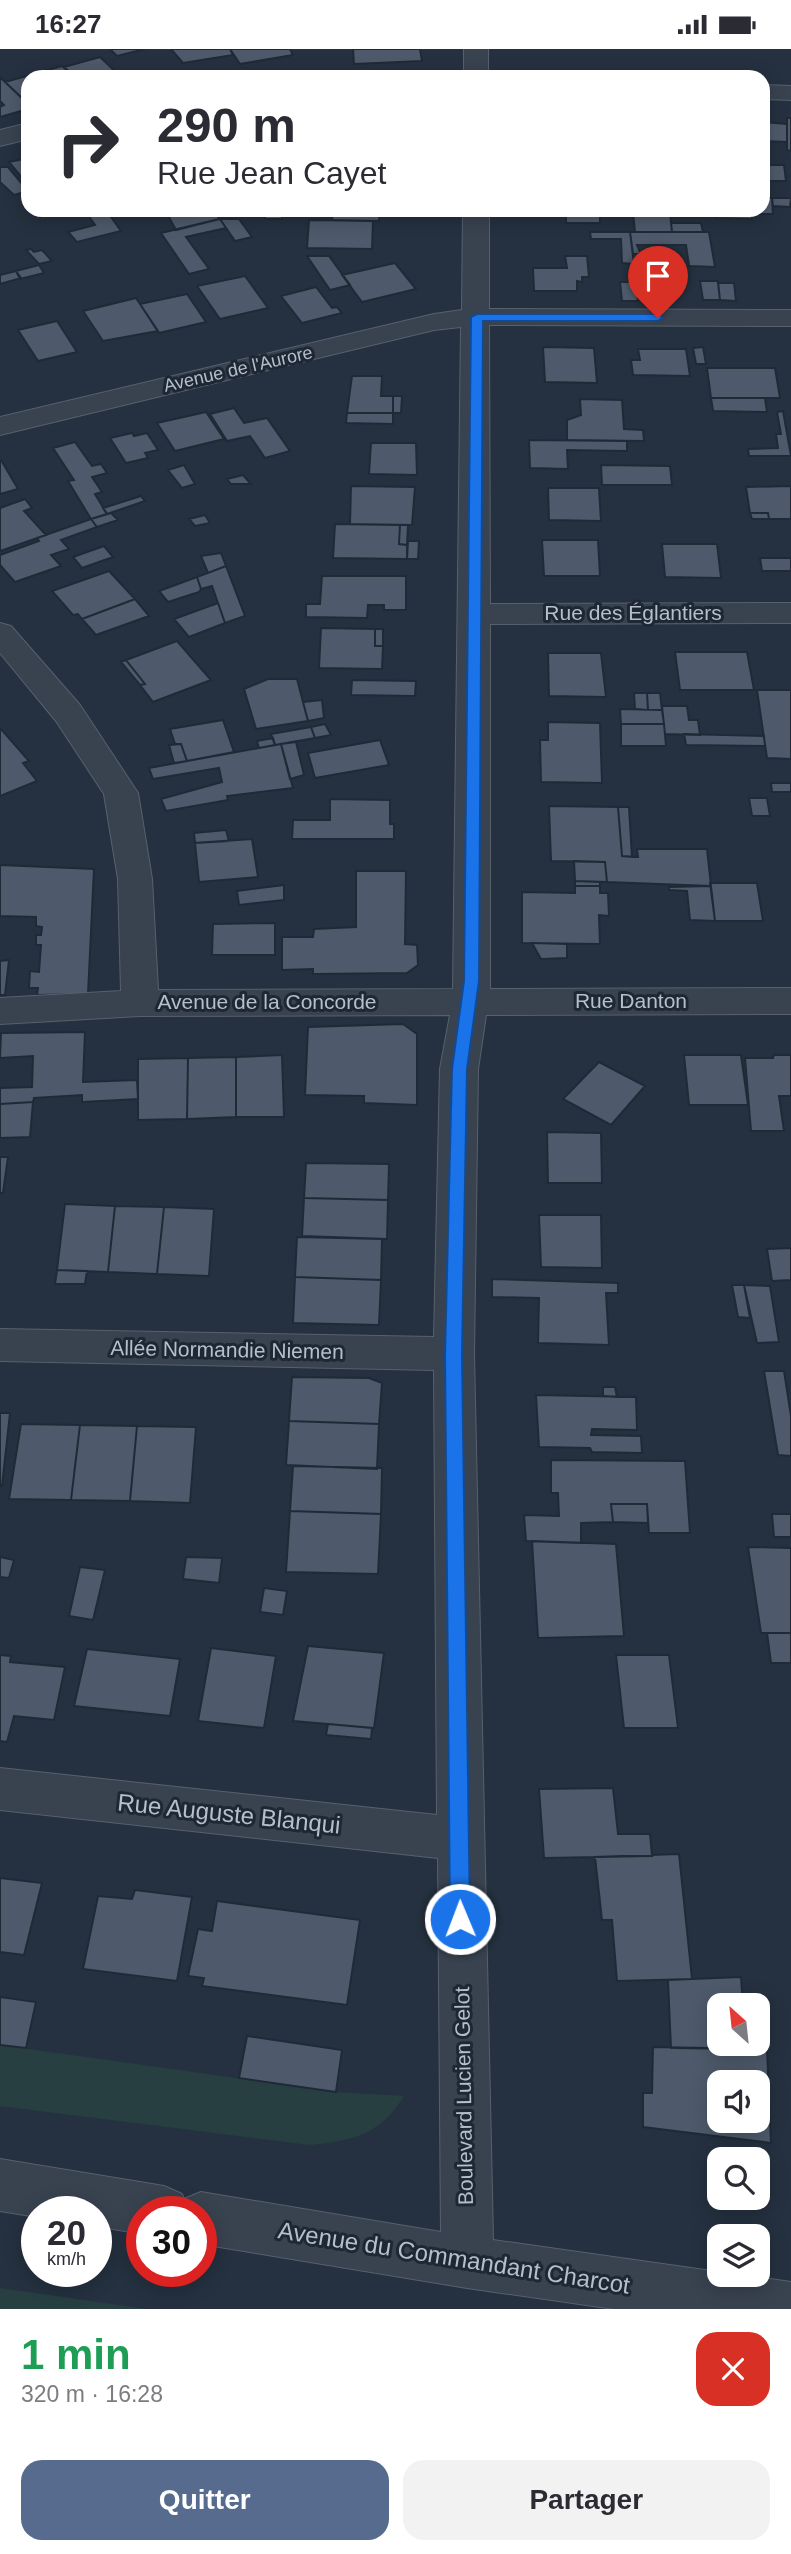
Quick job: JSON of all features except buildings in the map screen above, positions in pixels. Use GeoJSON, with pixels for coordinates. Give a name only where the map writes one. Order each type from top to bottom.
{"type":"FeatureCollection","features":[{"type":"Feature","properties":{"kind":"street"},"geometry":{"type":"LineString","coordinates":[[476,49],[476,70]]}},
{"type":"Feature","properties":{"kind":"street"},"geometry":{"type":"LineString","coordinates":[[770,92],[791,93]]}},
{"type":"Feature","properties":{"kind":"street"},"geometry":{"type":"LineString","coordinates":[[0,138],[21,133]]}},
{"type":"Feature","properties":{"kind":"street","name":"Boulevard Lucien Gelot"},"geometry":{"type":"LineString","coordinates":[[467,2262],[454,1355],[459,1069],[463,1033],[471,1001],[476,217]]}},
{"type":"Feature","properties":{"kind":"street","name":"Avenue de l'Aurore"},"geometry":{"type":"LineString","coordinates":[[0,426],[434,322],[477,317],[791,318]]}},
{"type":"Feature","properties":{"kind":"street","name":"Rue des Églantiers"},"geometry":{"type":"LineString","coordinates":[[475,614],[791,613]]}},
{"type":"Feature","properties":{"kind":"street","name":"Avenue de la Concorde"},"geometry":{"type":"LineString","coordinates":[[0,633],[68,713],[121,793],[135,879],[140,1003],[471,1001]]}},
{"type":"Feature","properties":{"kind":"street","name":"Rue Danton"},"geometry":{"type":"LineString","coordinates":[[471,1001],[791,1001]]}},
{"type":"Feature","properties":{"kind":"street"},"geometry":{"type":"LineString","coordinates":[[0,1011],[140,1003]]}},
{"type":"Feature","properties":{"kind":"street","name":"Allée Normandie Niemen"},"geometry":{"type":"LineString","coordinates":[[0,1345],[454,1355]]}},
{"type":"Feature","properties":{"kind":"street","name":"Rue Auguste Blanqui"},"geometry":{"type":"LineString","coordinates":[[0,1789],[459,1839]]}},
{"type":"Feature","properties":{"kind":"street"},"geometry":{"type":"LineString","coordinates":[[0,2185],[126,2206]]}},
{"type":"Feature","properties":{"kind":"street","name":"Avenue du Commandant Charcot"},"geometry":{"type":"LineString","coordinates":[[217,2221],[467,2262],[791,2308]]}},
{"type":"Feature","properties":{"kind":"green space"},"geometry":{"type":"Polygon","coordinates":[[[0,2045],[336,2092],[404,2096],[386,2119],[364,2133],[340,2141],[310,2145],[0,2106],[0,2045]]]}},
{"type":"Feature","properties":{"kind":"green space"},"geometry":{"type":"Polygon","coordinates":[[[0,2288],[147,2309],[0,2309],[0,2288]]]}},
{"type":"Feature","properties":{"kind":"route"},"geometry":{"type":"LineString","coordinates":[[460,1919],[454,1355],[459,1069],[472,981],[477,317],[658,318]]}}]}
